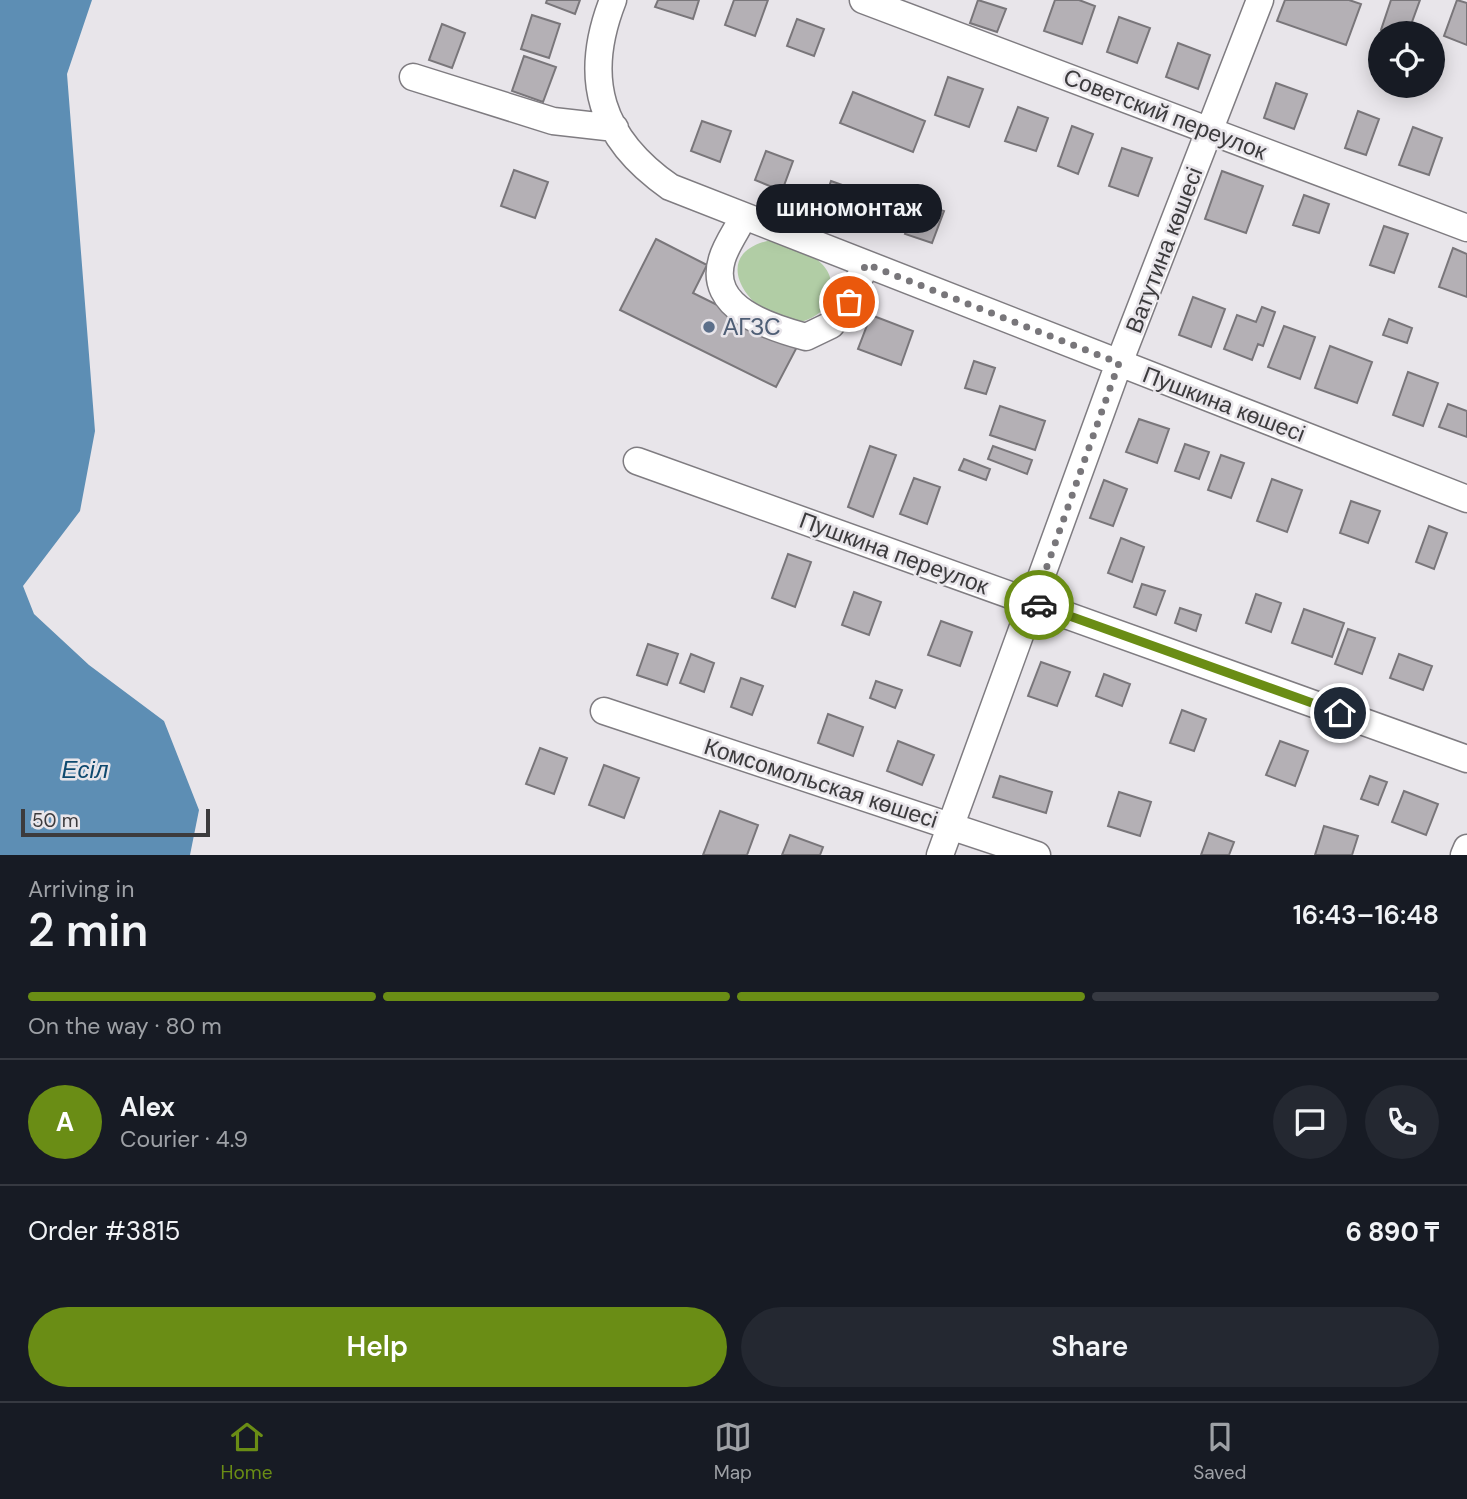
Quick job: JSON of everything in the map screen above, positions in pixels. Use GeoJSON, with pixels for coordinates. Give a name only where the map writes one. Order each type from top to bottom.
{"type":"FeatureCollection","features":[{"type":"Feature","properties":{"kind":"street","name":"Пушкина көшесі"},"geometry":{"type":"LineString","coordinates":[[613,0],[597,53],[597,85],[615,128],[637,159],[670,187],[1467,499]]}},
{"type":"Feature","properties":{"kind":"street","name":"Советский переулок"},"geometry":{"type":"LineString","coordinates":[[863,0],[1467,228]]}},
{"type":"Feature","properties":{"kind":"street","name":"Ватутина көшесі"},"geometry":{"type":"LineString","coordinates":[[940,855],[1034,603],[1119,363],[1259,0]]}},
{"type":"Feature","properties":{"kind":"street"},"geometry":{"type":"LineString","coordinates":[[413,78],[553,121],[615,128]]}},
{"type":"Feature","properties":{"kind":"street"},"geometry":{"type":"LineString","coordinates":[[744,216],[722,260],[720,286],[732,305],[779,330],[806,337],[831,325],[849,302],[866,264]]}},
{"type":"Feature","properties":{"kind":"street","name":"Пушкина переулок"},"geometry":{"type":"LineString","coordinates":[[637,461],[1467,760]]}},
{"type":"Feature","properties":{"kind":"street","name":"Комсомольская көшесі"},"geometry":{"type":"LineString","coordinates":[[604,711],[1037,855]]}},
{"type":"Feature","properties":{"kind":"street"},"geometry":{"type":"LineString","coordinates":[[1464,855],[1467,848]]}},
{"type":"Feature","properties":{"kind":"green space"},"geometry":{"type":"Polygon","coordinates":[[[771,240],[804,252],[822,264],[828,273],[831,283],[829,301],[824,309],[813,317],[804,321],[788,321],[772,315],[745,291],[738,276],[739,261],[749,249],[771,240]]]}},
{"type":"Feature","properties":{"kind":"water","name":"Есіл"},"geometry":{"type":"Polygon","coordinates":[[[0,0],[92,0],[67,74],[95,431],[80,511],[23,586],[34,614],[89,665],[164,721],[199,810],[190,855],[0,855],[0,0]]]}},
{"type":"Feature","properties":{"kind":"building"},"geometry":{"type":"Polygon","coordinates":[[[547,0],[580,0],[575,14],[546,3],[547,0]]]}},
{"type":"Feature","properties":{"kind":"building"},"geometry":{"type":"Polygon","coordinates":[[[658,0],[699,0],[693,19],[655,7],[658,0]]]}},
{"type":"Feature","properties":{"kind":"building"},"geometry":{"type":"Polygon","coordinates":[[[734,0],[768,0],[755,36],[725,25],[734,0]]]}},
{"type":"Feature","properties":{"kind":"building"},"geometry":{"type":"Polygon","coordinates":[[[978,0],[1006,9],[997,32],[970,23],[978,0]]]}},
{"type":"Feature","properties":{"kind":"building"},"geometry":{"type":"Polygon","coordinates":[[[1055,0],[1079,0],[1095,6],[1082,44],[1044,31],[1055,0]]]}},
{"type":"Feature","properties":{"kind":"building"},"geometry":{"type":"Polygon","coordinates":[[[1285,0],[1349,0],[1361,4],[1346,45],[1277,21],[1285,0]]]}},
{"type":"Feature","properties":{"kind":"building"},"geometry":{"type":"Polygon","coordinates":[[[1391,0],[1420,0],[1412,21],[1384,21],[1391,0]]]}},
{"type":"Feature","properties":{"kind":"building"},"geometry":{"type":"Polygon","coordinates":[[[1457,0],[1467,3],[1467,45],[1445,36],[1457,0]]]}},
{"type":"Feature","properties":{"kind":"building"},"geometry":{"type":"Polygon","coordinates":[[[532,15],[560,24],[549,58],[521,49],[532,15]]]}},
{"type":"Feature","properties":{"kind":"building"},"geometry":{"type":"Polygon","coordinates":[[[1119,17],[1150,28],[1137,63],[1107,52],[1119,17]]]}},
{"type":"Feature","properties":{"kind":"building"},"geometry":{"type":"Polygon","coordinates":[[[797,19],[824,29],[814,56],[787,46],[797,19]]]}},
{"type":"Feature","properties":{"kind":"building"},"geometry":{"type":"Polygon","coordinates":[[[442,24],[465,33],[452,68],[429,60],[442,24]]]}},
{"type":"Feature","properties":{"kind":"building"},"geometry":{"type":"Polygon","coordinates":[[[1178,43],[1210,55],[1198,89],[1166,77],[1178,43]]]}},
{"type":"Feature","properties":{"kind":"building"},"geometry":{"type":"Polygon","coordinates":[[[524,56],[556,67],[543,102],[512,91],[524,56]]]}},
{"type":"Feature","properties":{"kind":"building"},"geometry":{"type":"Polygon","coordinates":[[[948,77],[983,89],[969,127],[935,115],[948,77]]]}},
{"type":"Feature","properties":{"kind":"building"},"geometry":{"type":"Polygon","coordinates":[[[1276,83],[1307,94],[1294,129],[1264,118],[1276,83]]]}},
{"type":"Feature","properties":{"kind":"building"},"geometry":{"type":"Polygon","coordinates":[[[853,92],[925,121],[913,152],[840,123],[853,92]]]}},
{"type":"Feature","properties":{"kind":"building"},"geometry":{"type":"Polygon","coordinates":[[[1018,107],[1048,118],[1036,151],[1005,141],[1018,107]]]}},
{"type":"Feature","properties":{"kind":"building"},"geometry":{"type":"Polygon","coordinates":[[[1358,111],[1379,119],[1366,155],[1345,148],[1358,111]]]}},
{"type":"Feature","properties":{"kind":"building"},"geometry":{"type":"Polygon","coordinates":[[[702,121],[731,131],[720,162],[691,151],[702,121]]]}},
{"type":"Feature","properties":{"kind":"building"},"geometry":{"type":"Polygon","coordinates":[[[1072,126],[1093,134],[1078,174],[1058,166],[1072,126]]]}},
{"type":"Feature","properties":{"kind":"building"},"geometry":{"type":"Polygon","coordinates":[[[1413,127],[1442,138],[1429,175],[1399,165],[1413,127]]]}},
{"type":"Feature","properties":{"kind":"building"},"geometry":{"type":"Polygon","coordinates":[[[1122,148],[1152,158],[1138,196],[1109,186],[1122,148]]]}},
{"type":"Feature","properties":{"kind":"building"},"geometry":{"type":"Polygon","coordinates":[[[766,151],[793,161],[782,191],[755,180],[766,151]]]}},
{"type":"Feature","properties":{"kind":"building"},"geometry":{"type":"Polygon","coordinates":[[[514,170],[548,182],[535,218],[501,206],[514,170]]]}},
{"type":"Feature","properties":{"kind":"building"},"geometry":{"type":"Polygon","coordinates":[[[1222,171],[1263,186],[1246,233],[1205,219],[1222,171]]]}},
{"type":"Feature","properties":{"kind":"building"},"geometry":{"type":"Polygon","coordinates":[[[831,181],[865,193],[852,230],[818,217],[831,181]]]}},
{"type":"Feature","properties":{"kind":"building"},"geometry":{"type":"Polygon","coordinates":[[[1304,195],[1329,204],[1319,233],[1293,225],[1304,195]]]}},
{"type":"Feature","properties":{"kind":"building"},"geometry":{"type":"Polygon","coordinates":[[[917,202],[944,211],[932,243],[905,234],[917,202]]]}},
{"type":"Feature","properties":{"kind":"building"},"geometry":{"type":"Polygon","coordinates":[[[1384,226],[1408,234],[1394,273],[1370,265],[1384,226]]]}},
{"type":"Feature","properties":{"kind":"building","name":"АГЗС"},"geometry":{"type":"Polygon","coordinates":[[[656,239],[707,265],[693,293],[798,345],[776,387],[620,310],[656,239]]]}},
{"type":"Feature","properties":{"kind":"building"},"geometry":{"type":"Polygon","coordinates":[[[1453,248],[1467,254],[1467,297],[1439,287],[1453,248]]]}},
{"type":"Feature","properties":{"kind":"building"},"geometry":{"type":"Polygon","coordinates":[[[1193,297],[1225,309],[1211,347],[1179,335],[1193,297]]]}},
{"type":"Feature","properties":{"kind":"building"},"geometry":{"type":"Polygon","coordinates":[[[1262,307],[1275,312],[1263,346],[1258,344],[1252,360],[1224,349],[1237,315],[1256,322],[1262,307]]]}},
{"type":"Feature","properties":{"kind":"building"},"geometry":{"type":"Polygon","coordinates":[[[871,315],[913,331],[901,365],[858,349],[871,315]]]}},
{"type":"Feature","properties":{"kind":"building"},"geometry":{"type":"Polygon","coordinates":[[[1389,319],[1412,328],[1407,343],[1383,335],[1389,319]]]}},
{"type":"Feature","properties":{"kind":"building"},"geometry":{"type":"Polygon","coordinates":[[[1284,326],[1315,337],[1300,379],[1268,367],[1284,326]]]}},
{"type":"Feature","properties":{"kind":"building"},"geometry":{"type":"Polygon","coordinates":[[[1330,346],[1372,362],[1357,403],[1315,388],[1330,346]]]}},
{"type":"Feature","properties":{"kind":"building"},"geometry":{"type":"Polygon","coordinates":[[[974,361],[995,368],[986,394],[965,388],[974,361]]]}},
{"type":"Feature","properties":{"kind":"building"},"geometry":{"type":"Polygon","coordinates":[[[1408,372],[1438,383],[1423,426],[1393,415],[1408,372]]]}},
{"type":"Feature","properties":{"kind":"building"},"geometry":{"type":"Polygon","coordinates":[[[1448,404],[1467,411],[1467,437],[1439,427],[1448,404]]]}},
{"type":"Feature","properties":{"kind":"building"},"geometry":{"type":"Polygon","coordinates":[[[1000,406],[1045,421],[1035,450],[990,435],[1000,406]]]}},
{"type":"Feature","properties":{"kind":"building"},"geometry":{"type":"Polygon","coordinates":[[[1139,419],[1169,429],[1157,463],[1126,452],[1139,419]]]}},
{"type":"Feature","properties":{"kind":"building"},"geometry":{"type":"Polygon","coordinates":[[[1185,444],[1209,452],[1199,479],[1175,471],[1185,444]]]}},
{"type":"Feature","properties":{"kind":"building"},"geometry":{"type":"Polygon","coordinates":[[[870,446],[896,455],[873,517],[848,507],[870,446]]]}},
{"type":"Feature","properties":{"kind":"building"},"geometry":{"type":"Polygon","coordinates":[[[993,446],[1032,460],[1027,474],[988,459],[993,446]]]}},
{"type":"Feature","properties":{"kind":"building"},"geometry":{"type":"Polygon","coordinates":[[[1221,455],[1244,463],[1231,498],[1208,490],[1221,455]]]}},
{"type":"Feature","properties":{"kind":"building"},"geometry":{"type":"Polygon","coordinates":[[[964,459],[990,469],[986,480],[959,470],[964,459]]]}},
{"type":"Feature","properties":{"kind":"building"},"geometry":{"type":"Polygon","coordinates":[[[914,478],[940,487],[927,524],[900,514],[914,478]]]}},
{"type":"Feature","properties":{"kind":"building"},"geometry":{"type":"Polygon","coordinates":[[[1272,479],[1302,490],[1287,532],[1257,521],[1272,479]]]}},
{"type":"Feature","properties":{"kind":"building"},"geometry":{"type":"Polygon","coordinates":[[[1104,480],[1127,489],[1113,526],[1090,518],[1104,480]]]}},
{"type":"Feature","properties":{"kind":"building"},"geometry":{"type":"Polygon","coordinates":[[[1351,501],[1380,511],[1368,543],[1340,533],[1351,501]]]}},
{"type":"Feature","properties":{"kind":"building"},"geometry":{"type":"Polygon","coordinates":[[[1429,526],[1447,533],[1434,569],[1416,562],[1429,526]]]}},
{"type":"Feature","properties":{"kind":"building"},"geometry":{"type":"Polygon","coordinates":[[[1121,538],[1144,547],[1132,582],[1108,573],[1121,538]]]}},
{"type":"Feature","properties":{"kind":"building"},"geometry":{"type":"Polygon","coordinates":[[[788,554],[811,562],[795,607],[772,598],[788,554]]]}},
{"type":"Feature","properties":{"kind":"building"},"geometry":{"type":"Polygon","coordinates":[[[1142,584],[1165,591],[1156,615],[1134,607],[1142,584]]]}},
{"type":"Feature","properties":{"kind":"building"},"geometry":{"type":"Polygon","coordinates":[[[854,592],[881,602],[869,635],[842,625],[854,592]]]}},
{"type":"Feature","properties":{"kind":"building"},"geometry":{"type":"Polygon","coordinates":[[[1256,594],[1281,603],[1271,632],[1246,623],[1256,594]]]}},
{"type":"Feature","properties":{"kind":"building"},"geometry":{"type":"Polygon","coordinates":[[[1180,608],[1201,615],[1196,631],[1175,623],[1180,608]]]}},
{"type":"Feature","properties":{"kind":"building"},"geometry":{"type":"Polygon","coordinates":[[[1304,609],[1344,623],[1332,657],[1292,643],[1304,609]]]}},
{"type":"Feature","properties":{"kind":"building"},"geometry":{"type":"Polygon","coordinates":[[[941,621],[972,632],[960,666],[928,655],[941,621]]]}},
{"type":"Feature","properties":{"kind":"building"},"geometry":{"type":"Polygon","coordinates":[[[1348,629],[1375,638],[1362,674],[1335,664],[1348,629]]]}},
{"type":"Feature","properties":{"kind":"building"},"geometry":{"type":"Polygon","coordinates":[[[648,644],[678,654],[667,685],[637,675],[648,644]]]}},
{"type":"Feature","properties":{"kind":"building"},"geometry":{"type":"Polygon","coordinates":[[[691,654],[714,663],[704,692],[680,683],[691,654]]]}},
{"type":"Feature","properties":{"kind":"building"},"geometry":{"type":"Polygon","coordinates":[[[1399,654],[1432,666],[1423,690],[1390,678],[1399,654]]]}},
{"type":"Feature","properties":{"kind":"building"},"geometry":{"type":"Polygon","coordinates":[[[1041,662],[1070,672],[1057,706],[1028,696],[1041,662]]]}},
{"type":"Feature","properties":{"kind":"building"},"geometry":{"type":"Polygon","coordinates":[[[1104,674],[1130,684],[1122,706],[1096,696],[1104,674]]]}},
{"type":"Feature","properties":{"kind":"building"},"geometry":{"type":"Polygon","coordinates":[[[741,678],[763,686],[752,715],[731,707],[741,678]]]}},
{"type":"Feature","properties":{"kind":"building"},"geometry":{"type":"Polygon","coordinates":[[[876,681],[902,690],[895,708],[870,698],[876,681]]]}},
{"type":"Feature","properties":{"kind":"building"},"geometry":{"type":"Polygon","coordinates":[[[1182,710],[1206,719],[1194,751],[1170,743],[1182,710]]]}},
{"type":"Feature","properties":{"kind":"building"},"geometry":{"type":"Polygon","coordinates":[[[828,714],[863,727],[853,756],[818,743],[828,714]]]}},
{"type":"Feature","properties":{"kind":"building"},"geometry":{"type":"Polygon","coordinates":[[[898,741],[934,755],[922,785],[887,771],[898,741]]]}},
{"type":"Feature","properties":{"kind":"building"},"geometry":{"type":"Polygon","coordinates":[[[1280,741],[1308,751],[1295,786],[1266,775],[1280,741]]]}},
{"type":"Feature","properties":{"kind":"building"},"geometry":{"type":"Polygon","coordinates":[[[540,748],[567,758],[554,794],[526,784],[540,748]]]}},
{"type":"Feature","properties":{"kind":"building"},"geometry":{"type":"Polygon","coordinates":[[[604,765],[639,778],[624,818],[589,805],[604,765]]]}},
{"type":"Feature","properties":{"kind":"building"},"geometry":{"type":"Polygon","coordinates":[[[1000,776],[1052,792],[1046,813],[993,797],[1000,776]]]}},
{"type":"Feature","properties":{"kind":"building"},"geometry":{"type":"Polygon","coordinates":[[[1370,776],[1387,782],[1378,805],[1361,799],[1370,776]]]}},
{"type":"Feature","properties":{"kind":"building"},"geometry":{"type":"Polygon","coordinates":[[[1404,791],[1438,804],[1426,835],[1392,822],[1404,791]]]}},
{"type":"Feature","properties":{"kind":"building"},"geometry":{"type":"Polygon","coordinates":[[[1119,792],[1151,802],[1140,836],[1108,826],[1119,792]]]}},
{"type":"Feature","properties":{"kind":"building"},"geometry":{"type":"Polygon","coordinates":[[[720,811],[758,825],[747,855],[703,855],[720,811]]]}},
{"type":"Feature","properties":{"kind":"building"},"geometry":{"type":"Polygon","coordinates":[[[1324,826],[1358,836],[1352,855],[1315,855],[1324,826]]]}},
{"type":"Feature","properties":{"kind":"building"},"geometry":{"type":"Polygon","coordinates":[[[1209,833],[1234,842],[1229,855],[1201,855],[1209,833]]]}},
{"type":"Feature","properties":{"kind":"building"},"geometry":{"type":"Polygon","coordinates":[[[790,835],[823,847],[820,855],[782,855],[790,835]]]}},
{"type":"Feature","properties":{"kind":"way so far"},"geometry":{"type":"LineString","coordinates":[[849,302],[866,264],[1119,363],[1034,603],[1039,605]]}},
{"type":"Feature","properties":{"kind":"place","name":"шиномонтаж"},"geometry":{"type":"Point","coordinates":[849,302]}},
{"type":"Feature","properties":{"kind":"place","name":"АГЗС"},"geometry":{"type":"Point","coordinates":[709,327]}},
{"type":"Feature","properties":{"kind":"route"},"geometry":{"type":"LineString","coordinates":[[1039,605],[1340,713]]}}]}
